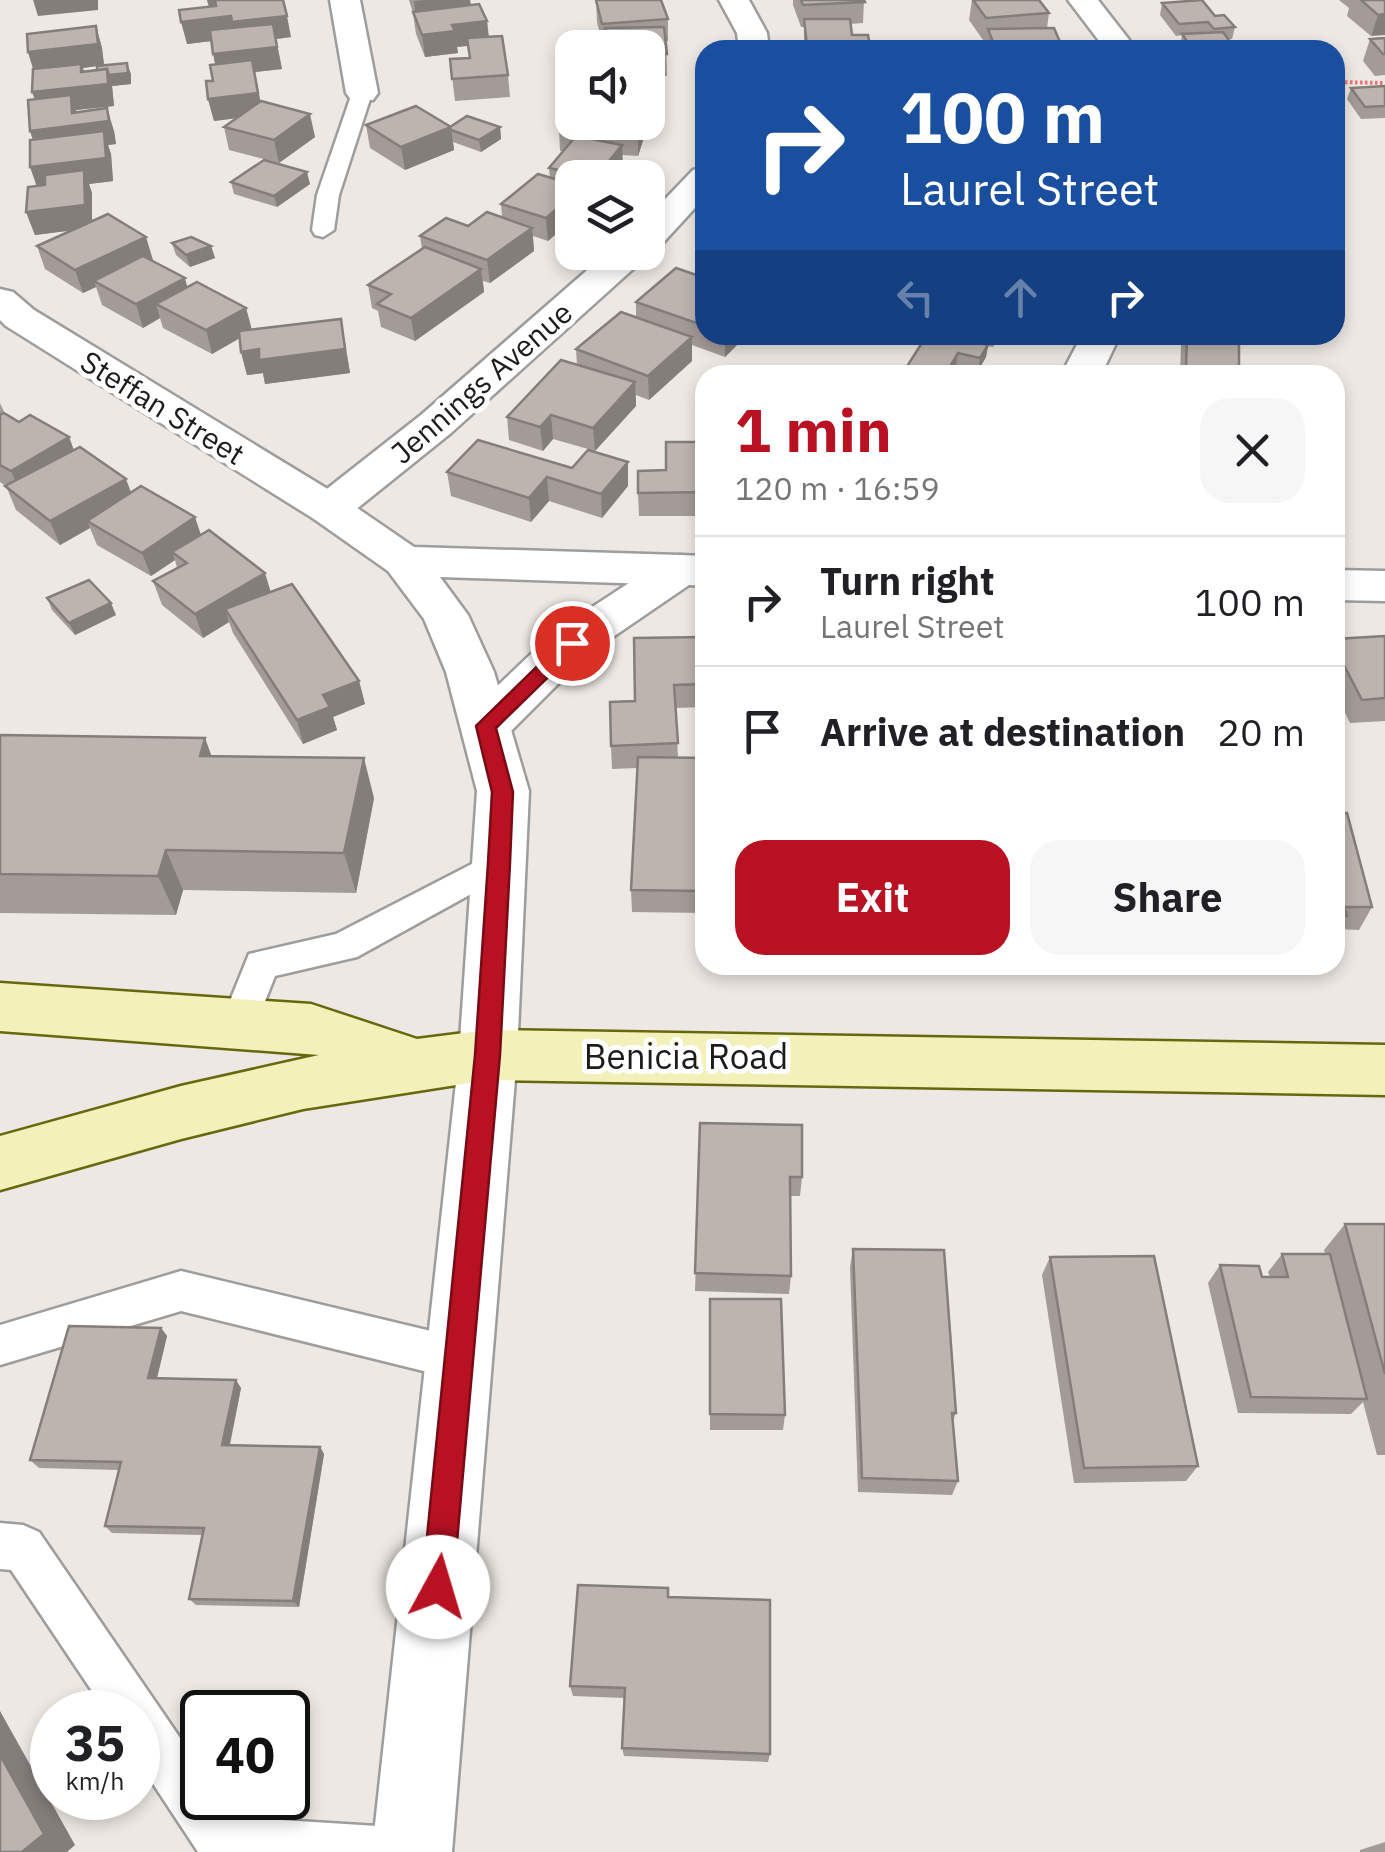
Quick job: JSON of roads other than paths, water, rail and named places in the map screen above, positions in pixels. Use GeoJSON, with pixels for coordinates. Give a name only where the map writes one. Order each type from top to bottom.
{"type":"FeatureCollection","features":[{"type":"Feature","properties":{"kind":"main road"},"geometry":{"type":"LineString","coordinates":[[0,1007],[311,1028],[413,1062]]}},
{"type":"Feature","properties":{"kind":"main road","name":"Benicia Road"},"geometry":{"type":"LineString","coordinates":[[0,1163],[144,1122],[413,1062],[488,1055],[898,1058],[1385,1070]]}},
{"type":"Feature","properties":{"kind":"street"},"geometry":{"type":"LineString","coordinates":[[345,0],[362,94]]}},
{"type":"Feature","properties":{"kind":"street"},"geometry":{"type":"LineString","coordinates":[[734,0],[753,40]]}},
{"type":"Feature","properties":{"kind":"street"},"geometry":{"type":"LineString","coordinates":[[1083,0],[1114,40]]}},
{"type":"Feature","properties":{"kind":"street"},"geometry":{"type":"LineString","coordinates":[[665,219],[695,188]]}},
{"type":"Feature","properties":{"kind":"street","name":"Jennings Avenue"},"geometry":{"type":"LineString","coordinates":[[329,509],[436,424],[610,270]]}},
{"type":"Feature","properties":{"kind":"street","name":"Steffan Street"},"geometry":{"type":"LineString","coordinates":[[0,300],[20,318],[329,509],[404,561]]}},
{"type":"Feature","properties":{"kind":"street"},"geometry":{"type":"LineString","coordinates":[[404,561],[692,570]]}},
{"type":"Feature","properties":{"kind":"street"},"geometry":{"type":"LineString","coordinates":[[404,561],[445,615],[470,672],[503,792],[488,1055],[412,1852]]}},
{"type":"Feature","properties":{"kind":"street"},"geometry":{"type":"LineString","coordinates":[[486,726],[572,643],[692,570]]}},
{"type":"Feature","properties":{"kind":"street"},"geometry":{"type":"LineString","coordinates":[[1345,584],[1385,586]]}},
{"type":"Feature","properties":{"kind":"lane"},"geometry":{"type":"LineString","coordinates":[[323,230],[328,196],[362,94]]}},
{"type":"Feature","properties":{"kind":"lane"},"geometry":{"type":"LineString","coordinates":[[239,1024],[262,964],[344,947],[499,863]]}},
{"type":"Feature","properties":{"kind":"lane"},"geometry":{"type":"LineString","coordinates":[[0,1345],[181,1291],[460,1359]]}},
{"type":"Feature","properties":{"kind":"lane"},"geometry":{"type":"LineString","coordinates":[[0,1546],[23,1548],[119,1690]]}},
{"type":"Feature","properties":{"kind":"lane"},"geometry":{"type":"LineString","coordinates":[[160,1751],[221,1842],[377,1852]]}}]}
